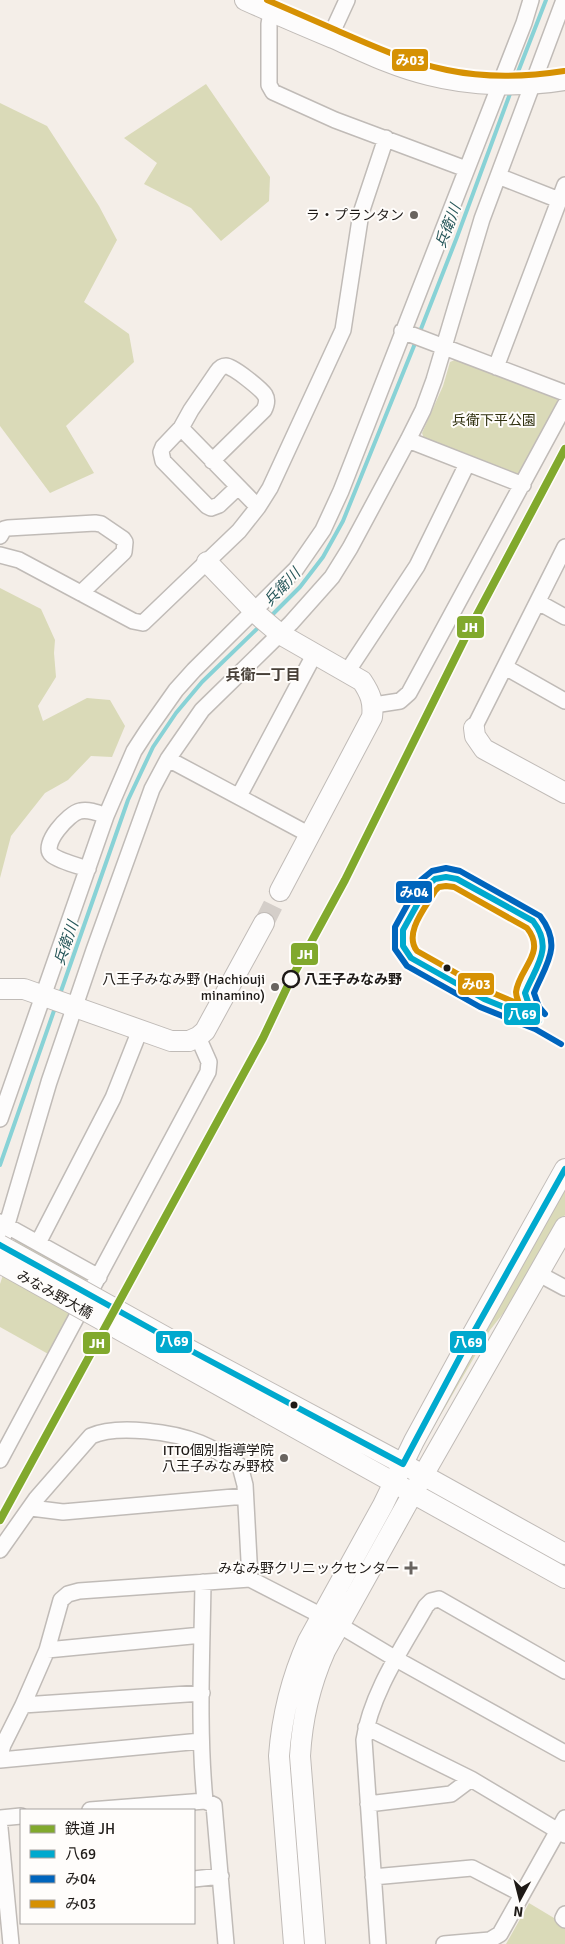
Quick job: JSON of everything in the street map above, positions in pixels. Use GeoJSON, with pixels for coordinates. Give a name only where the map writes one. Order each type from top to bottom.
{"type":"FeatureCollection","features":[{"type":"Feature","properties":{"kind":"street"},"geometry":{"type":"LineString","coordinates":[[246,0],[379,58],[428,75],[452,80],[515,84],[565,80]]}},
{"type":"Feature","properties":{"kind":"street"},"geometry":{"type":"LineString","coordinates":[[330,37],[347,0]]}},
{"type":"Feature","properties":{"kind":"street"},"geometry":{"type":"LineString","coordinates":[[0,1247],[3,1224],[49,1082],[57,1000],[88,869],[119,784],[134,751],[164,707],[194,670],[332,577],[350,548],[408,440],[429,395],[471,250],[498,176],[530,1]]}},
{"type":"Feature","properties":{"kind":"street"},"geometry":{"type":"LineString","coordinates":[[0,1119],[144,812],[159,775],[202,710],[266,622],[296,569],[322,530],[341,491],[405,332],[466,169],[564,1]]}},
{"type":"Feature","properties":{"kind":"street"},"geometry":{"type":"LineString","coordinates":[[271,12],[269,24],[269,85],[273,92],[335,120],[466,169]]}},
{"type":"Feature","properties":{"kind":"street"},"geometry":{"type":"LineString","coordinates":[[0,556],[19,560],[133,621],[143,623],[239,531],[258,508],[270,488],[344,330],[360,213],[386,138]]}},
{"type":"Feature","properties":{"kind":"street"},"geometry":{"type":"LineString","coordinates":[[498,176],[559,200]]}},
{"type":"Feature","properties":{"kind":"street"},"geometry":{"type":"LineString","coordinates":[[496,367],[565,185]]}},
{"type":"Feature","properties":{"kind":"street"},"geometry":{"type":"LineString","coordinates":[[405,332],[565,393]]}},
{"type":"Feature","properties":{"kind":"street"},"geometry":{"type":"LineString","coordinates":[[212,461],[264,410],[266,405],[265,395],[231,367],[220,368],[190,410],[181,428],[161,452],[163,461],[211,508],[219,505],[238,487]]}},
{"type":"Feature","properties":{"kind":"street"},"geometry":{"type":"LineString","coordinates":[[374,706],[400,701],[409,693],[565,405]]}},
{"type":"Feature","properties":{"kind":"street"},"geometry":{"type":"LineString","coordinates":[[181,428],[258,508]]}},
{"type":"Feature","properties":{"kind":"street"},"geometry":{"type":"LineString","coordinates":[[408,440],[523,485]]}},
{"type":"Feature","properties":{"kind":"street"},"geometry":{"type":"LineString","coordinates":[[347,672],[417,566],[467,464]]}},
{"type":"Feature","properties":{"kind":"street"},"geometry":{"type":"LineString","coordinates":[[0,536],[4,529],[8,528],[95,523],[101,524],[123,539],[125,542],[124,552],[81,593]]}},
{"type":"Feature","properties":{"kind":"street"},"geometry":{"type":"LineString","coordinates":[[565,547],[474,728],[475,736],[484,749],[565,794]]}},
{"type":"Feature","properties":{"kind":"street"},"geometry":{"type":"LineString","coordinates":[[207,562],[266,622],[314,654],[362,681],[370,694],[374,706],[372,717],[280,891]]}},
{"type":"Feature","properties":{"kind":"street"},"geometry":{"type":"LineString","coordinates":[[538,602],[565,617]]}},
{"type":"Feature","properties":{"kind":"street"},"geometry":{"type":"LineString","coordinates":[[239,796],[314,654]]}},
{"type":"Feature","properties":{"kind":"street"},"geometry":{"type":"LineString","coordinates":[[505,667],[565,701]]}},
{"type":"Feature","properties":{"kind":"street"},"geometry":{"type":"LineString","coordinates":[[168,759],[310,835]]}},
{"type":"Feature","properties":{"kind":"street"},"geometry":{"type":"LineString","coordinates":[[88,869],[52,856],[48,845],[60,828],[77,812],[89,810],[106,816]]}},
{"type":"Feature","properties":{"kind":"street"},"geometry":{"type":"LineString","coordinates":[[0,989],[17,988],[57,1000],[176,1042],[189,1041],[198,1037],[212,1020],[264,923]]}},
{"type":"Feature","properties":{"kind":"street"},"geometry":{"type":"LineString","coordinates":[[38,1243],[113,1098],[140,1030]]}},
{"type":"Feature","properties":{"kind":"street"},"geometry":{"type":"LineString","coordinates":[[0,1460],[208,1072],[209,1062],[198,1037]]}},
{"type":"Feature","properties":{"kind":"street"},"geometry":{"type":"LineString","coordinates":[[315,1944],[300,1756],[301,1729],[306,1703],[331,1621],[403,1464],[462,1353],[565,1169]]}},
{"type":"Feature","properties":{"kind":"street"},"geometry":{"type":"LineString","coordinates":[[3,1224],[99,1277]]}},
{"type":"Feature","properties":{"kind":"street"},"geometry":{"type":"LineString","coordinates":[[294,1944],[279,1756],[287,1697],[298,1664],[331,1621],[413,1493],[565,1227]]}},
{"type":"Feature","properties":{"kind":"street","name":"みなみ野大橋"},"geometry":{"type":"LineString","coordinates":[[0,1247],[167,1347]]}},
{"type":"Feature","properties":{"kind":"street","name":"みなみ野大橋"},"geometry":{"type":"LineString","coordinates":[[0,1263],[167,1347]]}},
{"type":"Feature","properties":{"kind":"street"},"geometry":{"type":"LineString","coordinates":[[539,1274],[565,1288]]}},
{"type":"Feature","properties":{"kind":"street"},"geometry":{"type":"LineString","coordinates":[[167,1347],[403,1464],[565,1554]]}},
{"type":"Feature","properties":{"kind":"street"},"geometry":{"type":"LineString","coordinates":[[167,1347],[394,1482],[565,1578]]}},
{"type":"Feature","properties":{"kind":"street"},"geometry":{"type":"LineString","coordinates":[[0,1550],[36,1499],[91,1436],[101,1431],[113,1430],[178,1436],[218,1451],[240,1466],[245,1485],[250,1579]]}},
{"type":"Feature","properties":{"kind":"street"},"geometry":{"type":"LineString","coordinates":[[31,1508],[63,1512],[245,1496]]}},
{"type":"Feature","properties":{"kind":"street"},"geometry":{"type":"LineString","coordinates":[[0,1755],[47,1650],[61,1600],[68,1594],[79,1591],[250,1579],[331,1621],[396,1660],[565,1753]]}},
{"type":"Feature","properties":{"kind":"street"},"geometry":{"type":"LineString","coordinates":[[203,1582],[201,1742],[206,1801]]}},
{"type":"Feature","properties":{"kind":"street"},"geometry":{"type":"LineString","coordinates":[[378,1944],[364,1740],[370,1712],[426,1606],[431,1601],[439,1599],[565,1671]]}},
{"type":"Feature","properties":{"kind":"street"},"geometry":{"type":"LineString","coordinates":[[47,1650],[202,1636]]}},
{"type":"Feature","properties":{"kind":"street"},"geometry":{"type":"LineString","coordinates":[[23,1705],[202,1693]]}},
{"type":"Feature","properties":{"kind":"street"},"geometry":{"type":"LineString","coordinates":[[366,1727],[471,1779],[563,1828],[522,1894],[500,1934],[490,1940],[444,1944]]}},
{"type":"Feature","properties":{"kind":"street"},"geometry":{"type":"LineString","coordinates":[[0,1760],[201,1742]]}},
{"type":"Feature","properties":{"kind":"street"},"geometry":{"type":"LineString","coordinates":[[368,1804],[451,1794],[471,1779]]}},
{"type":"Feature","properties":{"kind":"street"},"geometry":{"type":"LineString","coordinates":[[103,1809],[206,1801],[214,1806],[226,1944]]}},
{"type":"Feature","properties":{"kind":"street"},"geometry":{"type":"LineString","coordinates":[[0,1818],[20,1816]]}},
{"type":"Feature","properties":{"kind":"street"},"geometry":{"type":"LineString","coordinates":[[0,1828],[10,1894],[11,1944]]}},
{"type":"Feature","properties":{"kind":"street"},"geometry":{"type":"LineString","coordinates":[[373,1877],[472,1868],[522,1894]]}},
{"type":"Feature","properties":{"kind":"street"},"geometry":{"type":"LineString","coordinates":[[195,1879],[221,1876]]}},
{"type":"Feature","properties":{"kind":"street"},"geometry":{"type":"LineString","coordinates":[[565,1914],[563,1918],[565,1920]]}},
{"type":"Feature","properties":{"kind":"green space"},"geometry":{"type":"Polygon","coordinates":[[[206,84],[270,177],[269,201],[221,241],[191,208],[144,184],[157,163],[124,138],[206,84]]]}},
{"type":"Feature","properties":{"kind":"green space"},"geometry":{"type":"Polygon","coordinates":[[[0,103],[47,126],[99,206],[117,240],[84,302],[129,334],[134,362],[66,426],[94,473],[50,493],[0,426],[0,103]]]}},
{"type":"Feature","properties":{"kind":"green space","name":"兵衛下平公園"},"geometry":{"type":"Polygon","coordinates":[[[457,359],[556,397],[559,404],[523,473],[513,476],[425,441],[422,433],[443,386],[450,362],[457,359]]]}},
{"type":"Feature","properties":{"kind":"green space"},"geometry":{"type":"Polygon","coordinates":[[[0,588],[41,609],[55,640],[56,677],[38,706],[43,721],[87,698],[110,700],[125,726],[112,757],[91,756],[68,780],[45,793],[11,836],[0,878],[0,588]]]}},
{"type":"Feature","properties":{"kind":"green space"},"geometry":{"type":"Polygon","coordinates":[[[565,1186],[565,1215],[524,1287],[490,1330],[425,1442],[423,1441],[565,1186]]]}},
{"type":"Feature","properties":{"kind":"green space"},"geometry":{"type":"Polygon","coordinates":[[[15,1239],[86,1279],[87,1284],[50,1355],[0,1327],[0,1284],[15,1239]]]}},
{"type":"Feature","properties":{"kind":"green space"},"geometry":{"type":"Polygon","coordinates":[[[529,1903],[554,1918],[565,1920],[565,1944],[506,1944],[529,1903]]]}},
{"type":"Feature","properties":{"kind":"waterway","name":"兵衛川"},"geometry":{"type":"LineString","coordinates":[[516,77],[546,0]]}},
{"type":"Feature","properties":{"kind":"waterway","name":"兵衛川"},"geometry":{"type":"LineString","coordinates":[[419,334],[511,91]]}},
{"type":"Feature","properties":{"kind":"waterway","name":"兵衛川"},"geometry":{"type":"LineString","coordinates":[[270,617],[300,587],[323,557],[343,521],[416,341]]}},
{"type":"Feature","properties":{"kind":"waterway","name":"兵衛川"},"geometry":{"type":"LineString","coordinates":[[60,994],[128,800],[153,747],[176,713],[202,682],[261,625]]}},
{"type":"Feature","properties":{"kind":"waterway","name":"兵衛川"},"geometry":{"type":"LineString","coordinates":[[0,1165],[56,1005]]}},
{"type":"Feature","properties":{"kind":"tunnel"},"geometry":{"type":"LineString","coordinates":[[264,923],[280,891]]}},
{"type":"Feature","properties":{"kind":"rail line","name":"JH"},"geometry":{"type":"LineString","coordinates":[[0,1520],[263,1038],[290,981],[345,880],[470,628],[565,449]]}},
{"type":"Feature","properties":{"kind":"transit line","name":"み03"},"geometry":{"type":"LineString","coordinates":[[267,0],[377,48],[433,67],[461,73],[490,75],[520,75],[564,71]]}},
{"type":"Feature","properties":{"kind":"transit line","name":"み04"},"geometry":{"type":"LineString","coordinates":[[545,1014],[539,1007],[534,993],[547,964],[551,946],[547,927],[540,916],[460,871],[446,868],[432,871],[421,880],[395,927],[395,949],[407,966],[480,1007],[535,1029],[561,1044]]}},
{"type":"Feature","properties":{"kind":"transit line","name":"八69"},"geometry":{"type":"LineString","coordinates":[[446,877],[457,879],[533,921],[539,931],[543,949],[525,993],[531,1011],[539,1021],[484,999],[411,958],[403,946],[403,930],[428,885],[435,879],[446,877]]}},
{"type":"Feature","properties":{"kind":"transit line","name":"み03"},"geometry":{"type":"LineString","coordinates":[[446,886],[454,887],[527,928],[534,945],[533,953],[518,983],[516,992],[519,1004],[488,991],[417,951],[413,944],[414,928],[417,920],[435,891],[439,887],[446,886]]}},
{"type":"Feature","properties":{"kind":"transit line","name":"八69"},"geometry":{"type":"LineString","coordinates":[[0,1245],[171,1340],[403,1464],[462,1353],[565,1169]]}},
{"type":"Feature","properties":{"kind":"place","name":"ラ・プランタン"},"geometry":{"type":"Point","coordinates":[414,215]}},
{"type":"Feature","properties":{"kind":"place","name":"八王子みなみ野"},"geometry":{"type":"Point","coordinates":[291,979]}},
{"type":"Feature","properties":{"kind":"place","name":"八王子みなみ野 (Hachiouji minamino)"},"geometry":{"type":"Point","coordinates":[275,987]}},
{"type":"Feature","properties":{"kind":"place","name":"ITTO個別指導学院 八王子みなみ野校"},"geometry":{"type":"Point","coordinates":[284,1458]}},
{"type":"Feature","properties":{"kind":"place","name":"みなみ野クリニックセンター"},"geometry":{"type":"Point","coordinates":[411,1568]}},
{"type":"Feature","properties":{"kind":"district","name":"兵衛一丁目"},"geometry":{"type":"Point","coordinates":[263,675]}}]}
